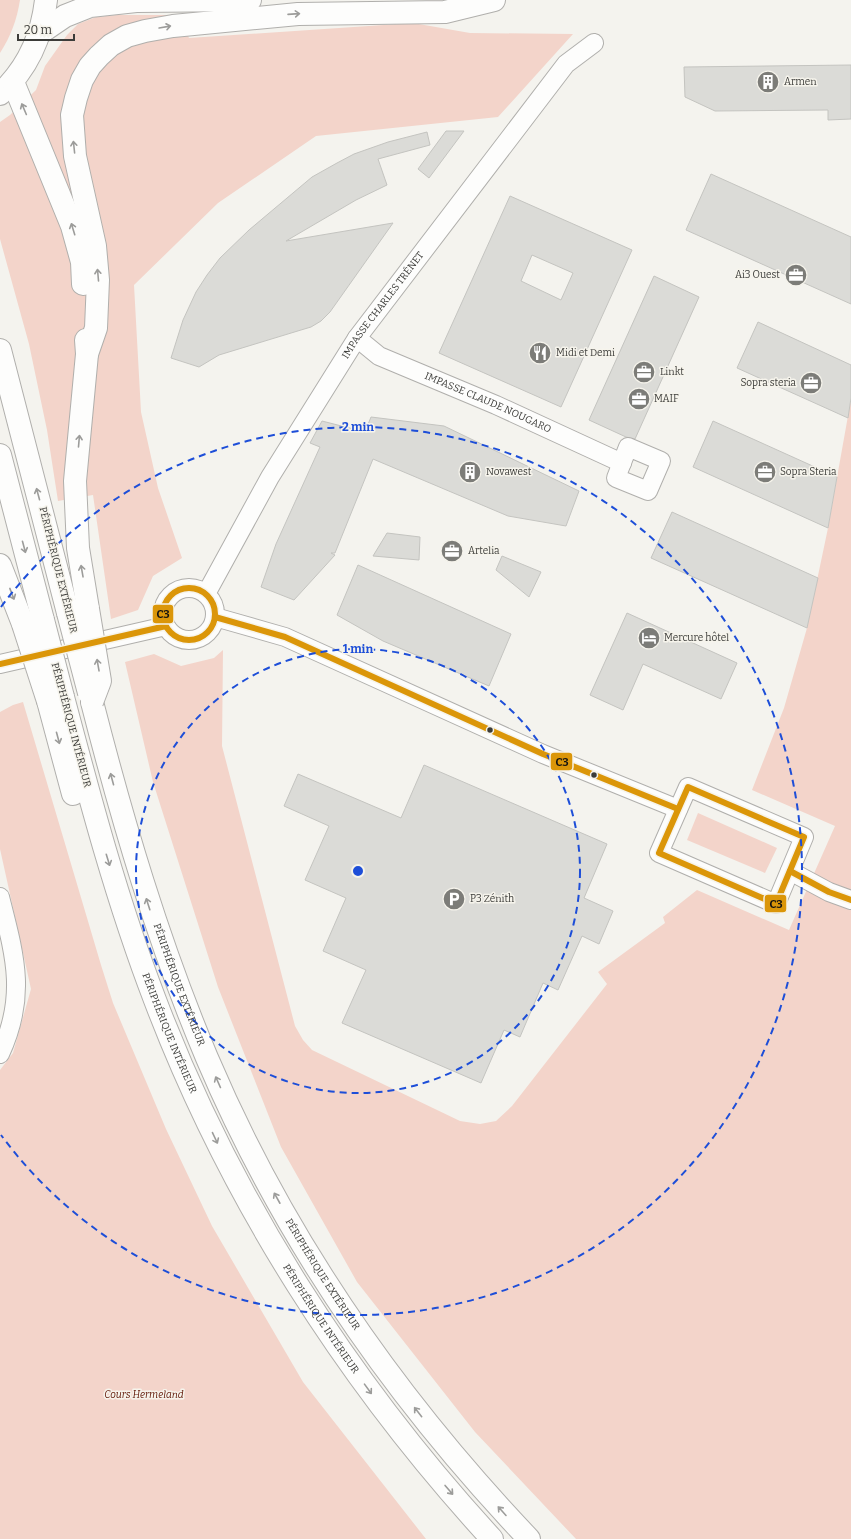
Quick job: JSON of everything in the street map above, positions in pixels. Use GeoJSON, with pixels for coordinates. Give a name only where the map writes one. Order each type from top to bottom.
{"type":"FeatureCollection","features":[{"type":"Feature","properties":{"kind":"main road"},"geometry":{"type":"LineString","coordinates":[[46,0],[40,33],[28,59],[6,88],[70,219],[82,262],[87,354],[75,481],[78,548],[78,611]]}},
{"type":"Feature","properties":{"kind":"main road"},"geometry":{"type":"LineString","coordinates":[[40,33],[65,16],[90,6],[136,1],[250,0]]}},
{"type":"Feature","properties":{"kind":"main road"},"geometry":{"type":"LineString","coordinates":[[87,354],[96,328],[98,280],[95,246],[75,156],[72,115],[82,80],[90,66],[111,45],[127,36],[173,26],[298,14],[445,12],[494,0]]}},
{"type":"Feature","properties":{"kind":"main road","name":"PÉRIPHÉRIQUE EXTÉRIEUR"},"geometry":{"type":"LineString","coordinates":[[0,350],[100,681],[92,702],[138,871],[167,956],[207,1059],[260,1168],[320,1272],[379,1360],[442,1442],[501,1510],[529,1539]]}},
{"type":"Feature","properties":{"kind":"main road","name":"PÉRIPHÉRIQUE INTÉRIEUR"},"geometry":{"type":"LineString","coordinates":[[0,455],[33,622],[123,910],[141,963],[170,1039],[221,1150],[269,1239],[322,1324],[385,1412],[443,1484],[492,1539]]}},
{"type":"Feature","properties":{"kind":"main road"},"geometry":{"type":"LineString","coordinates":[[0,565],[33,622]]}},
{"type":"Feature","properties":{"kind":"street","name":"IMPASSE CHARLES TRÉNET"},"geometry":{"type":"LineString","coordinates":[[206,594],[270,477],[357,338],[566,64],[594,43]]}},
{"type":"Feature","properties":{"kind":"street","name":"IMPASSE CLAUDE NOUGARO"},"geometry":{"type":"LineString","coordinates":[[357,338],[379,356],[496,405],[622,462]]}},
{"type":"Feature","properties":{"kind":"street"},"geometry":{"type":"LineString","coordinates":[[190,588],[206,594],[212,600],[216,617],[209,632],[194,640],[178,638],[171,633],[163,618],[167,600],[181,589],[190,588]]}},
{"type":"Feature","properties":{"kind":"street"},"geometry":{"type":"LineString","coordinates":[[216,617],[285,637],[543,754],[678,809]]}},
{"type":"Feature","properties":{"kind":"street"},"geometry":{"type":"LineString","coordinates":[[0,664],[166,626]]}},
{"type":"Feature","properties":{"kind":"street"},"geometry":{"type":"LineString","coordinates":[[688,787],[804,837],[790,871],[776,904],[659,853],[688,787]]}},
{"type":"Feature","properties":{"kind":"street"},"geometry":{"type":"LineString","coordinates":[[790,871],[829,892],[851,900]]}},
{"type":"Feature","properties":{"kind":"street"},"geometry":{"type":"LineString","coordinates":[[0,897],[14,950],[17,981],[13,1019],[0,1054]]}},
{"type":"Feature","properties":{"kind":"green space"},"geometry":{"type":"Polygon","coordinates":[[[0,0],[20,0],[13,27],[0,53],[0,0]]]}},
{"type":"Feature","properties":{"kind":"green space"},"geometry":{"type":"Polygon","coordinates":[[[117,15],[179,15],[189,38],[413,23],[470,33],[573,34],[498,117],[316,136],[218,203],[134,285],[141,412],[158,488],[182,558],[153,576],[138,610],[111,619],[93,495],[58,501],[47,430],[29,344],[0,239],[0,122],[10,115],[36,90],[45,66],[67,35],[78,24],[96,17],[117,15]]]}},
{"type":"Feature","properties":{"kind":"green space"},"geometry":{"type":"Polygon","coordinates":[[[851,399],[851,1539],[576,1539],[475,1432],[357,1282],[281,1147],[218,987],[153,782],[125,662],[154,654],[181,666],[214,658],[223,650],[222,746],[295,1026],[303,1040],[312,1050],[460,1121],[480,1124],[496,1121],[512,1106],[607,984],[598,972],[665,923],[663,917],[697,890],[789,930],[835,826],[752,790],[784,708],[807,628],[828,528],[851,399]]]}},
{"type":"Feature","properties":{"kind":"green space","name":"Cours Hermeland"},"geometry":{"type":"Polygon","coordinates":[[[23,702],[113,1003],[166,1129],[212,1226],[303,1382],[426,1539],[0,1539],[0,1070],[13,1053],[31,989],[0,849],[0,712],[13,705],[23,702]]]}},
{"type":"Feature","properties":{"kind":"green space"},"geometry":{"type":"Polygon","coordinates":[[[698,813],[777,848],[765,873],[687,840],[698,813]]]}},
{"type":"Feature","properties":{"kind":"building","name":"Armen"},"geometry":{"type":"Polygon","coordinates":[[[851,65],[851,119],[828,120],[828,110],[715,111],[685,97],[684,67],[851,65]]]}},
{"type":"Feature","properties":{"kind":"building"},"geometry":{"type":"Polygon","coordinates":[[[446,131],[464,131],[429,178],[418,169],[446,131]]]}},
{"type":"Feature","properties":{"kind":"building"},"geometry":{"type":"Polygon","coordinates":[[[427,132],[430,145],[378,159],[387,185],[356,200],[286,241],[393,223],[330,312],[321,321],[311,327],[219,355],[199,367],[171,358],[183,320],[196,292],[220,258],[249,230],[312,177],[337,163],[354,154],[388,142],[427,132]]]}},
{"type":"Feature","properties":{"kind":"building"},"geometry":{"type":"Polygon","coordinates":[[[711,174],[851,237],[851,304],[686,230],[711,174]]]}},
{"type":"Feature","properties":{"kind":"building"},"geometry":{"type":"Polygon","coordinates":[[[510,196],[632,250],[561,407],[439,353],[510,196]],[[532,255],[521,281],[561,300],[573,273],[532,255]]]}},
{"type":"Feature","properties":{"kind":"building"},"geometry":{"type":"Polygon","coordinates":[[[654,276],[699,297],[635,439],[626,437],[589,420],[654,276]]]}},
{"type":"Feature","properties":{"kind":"building","name":"Sopra steria"},"geometry":{"type":"Polygon","coordinates":[[[758,322],[851,365],[851,398],[848,418],[737,368],[758,322]]]}},
{"type":"Feature","properties":{"kind":"building"},"geometry":{"type":"Polygon","coordinates":[[[371,417],[444,426],[579,491],[566,526],[508,516],[373,459],[335,553],[331,553],[335,555],[294,600],[261,587],[276,544],[320,447],[310,443],[322,421],[365,432],[371,417]]]}},
{"type":"Feature","properties":{"kind":"building","name":"Sopra Steria"},"geometry":{"type":"Polygon","coordinates":[[[713,421],[837,477],[828,528],[693,467],[713,421]]]}},
{"type":"Feature","properties":{"kind":"building"},"geometry":{"type":"Polygon","coordinates":[[[672,512],[818,578],[807,628],[651,558],[672,512]]]}},
{"type":"Feature","properties":{"kind":"building"},"geometry":{"type":"Polygon","coordinates":[[[387,533],[420,537],[419,560],[373,556],[387,533]]]}},
{"type":"Feature","properties":{"kind":"building"},"geometry":{"type":"Polygon","coordinates":[[[502,556],[541,572],[529,597],[496,570],[502,556]]]}},
{"type":"Feature","properties":{"kind":"building"},"geometry":{"type":"Polygon","coordinates":[[[358,565],[511,634],[489,686],[383,641],[337,615],[358,565]]]}},
{"type":"Feature","properties":{"kind":"building","name":"Mercure hôtel"},"geometry":{"type":"Polygon","coordinates":[[[627,613],[737,663],[721,699],[643,664],[623,710],[590,695],[627,613]]]}},
{"type":"Feature","properties":{"kind":"building"},"geometry":{"type":"Polygon","coordinates":[[[424,765],[607,844],[584,898],[613,911],[599,944],[582,936],[558,990],[543,983],[520,1037],[504,1030],[481,1083],[342,1023],[366,970],[323,951],[346,898],[305,880],[329,826],[284,806],[298,774],[401,818],[424,765]]]}},
{"type":"Feature","properties":{"kind":"transit line","name":"C3"},"geometry":{"type":"LineString","coordinates":[[184,588],[194,588],[203,592],[211,600],[215,609],[215,614],[215,619],[211,628],[203,636],[194,640],[184,640],[175,636],[167,628],[163,619],[163,609],[167,600],[175,592],[184,588]]}},
{"type":"Feature","properties":{"kind":"transit line","name":"C3"},"geometry":{"type":"LineString","coordinates":[[215,617],[285,637],[543,754],[678,809]]}},
{"type":"Feature","properties":{"kind":"transit line","name":"C3"},"geometry":{"type":"LineString","coordinates":[[0,664],[166,626]]}},
{"type":"Feature","properties":{"kind":"transit line","name":"C3"},"geometry":{"type":"LineString","coordinates":[[688,787],[804,837],[776,904],[659,853],[688,787]]}},
{"type":"Feature","properties":{"kind":"transit line","name":"C3"},"geometry":{"type":"LineString","coordinates":[[790,871],[829,892],[851,900]]}},
{"type":"Feature","properties":{"kind":"place","name":"Armen"},"geometry":{"type":"Point","coordinates":[768,82]}},
{"type":"Feature","properties":{"kind":"place","name":"Ai3 Ouest"},"geometry":{"type":"Point","coordinates":[796,275]}},
{"type":"Feature","properties":{"kind":"place","name":"Midi et Demi"},"geometry":{"type":"Point","coordinates":[540,353]}},
{"type":"Feature","properties":{"kind":"place","name":"Linkt"},"geometry":{"type":"Point","coordinates":[644,372]}},
{"type":"Feature","properties":{"kind":"place","name":"Sopra steria"},"geometry":{"type":"Point","coordinates":[811,383]}},
{"type":"Feature","properties":{"kind":"place","name":"MAIF"},"geometry":{"type":"Point","coordinates":[639,399]}},
{"type":"Feature","properties":{"kind":"place","name":"Novawest"},"geometry":{"type":"Point","coordinates":[470,472]}},
{"type":"Feature","properties":{"kind":"place","name":"Sopra Steria"},"geometry":{"type":"Point","coordinates":[765,472]}},
{"type":"Feature","properties":{"kind":"place","name":"Artelia"},"geometry":{"type":"Point","coordinates":[452,551]}},
{"type":"Feature","properties":{"kind":"place","name":"Mercure hôtel"},"geometry":{"type":"Point","coordinates":[649,638]}},
{"type":"Feature","properties":{"kind":"place","name":"P3 Zénith"},"geometry":{"type":"Point","coordinates":[454,899]}}]}
